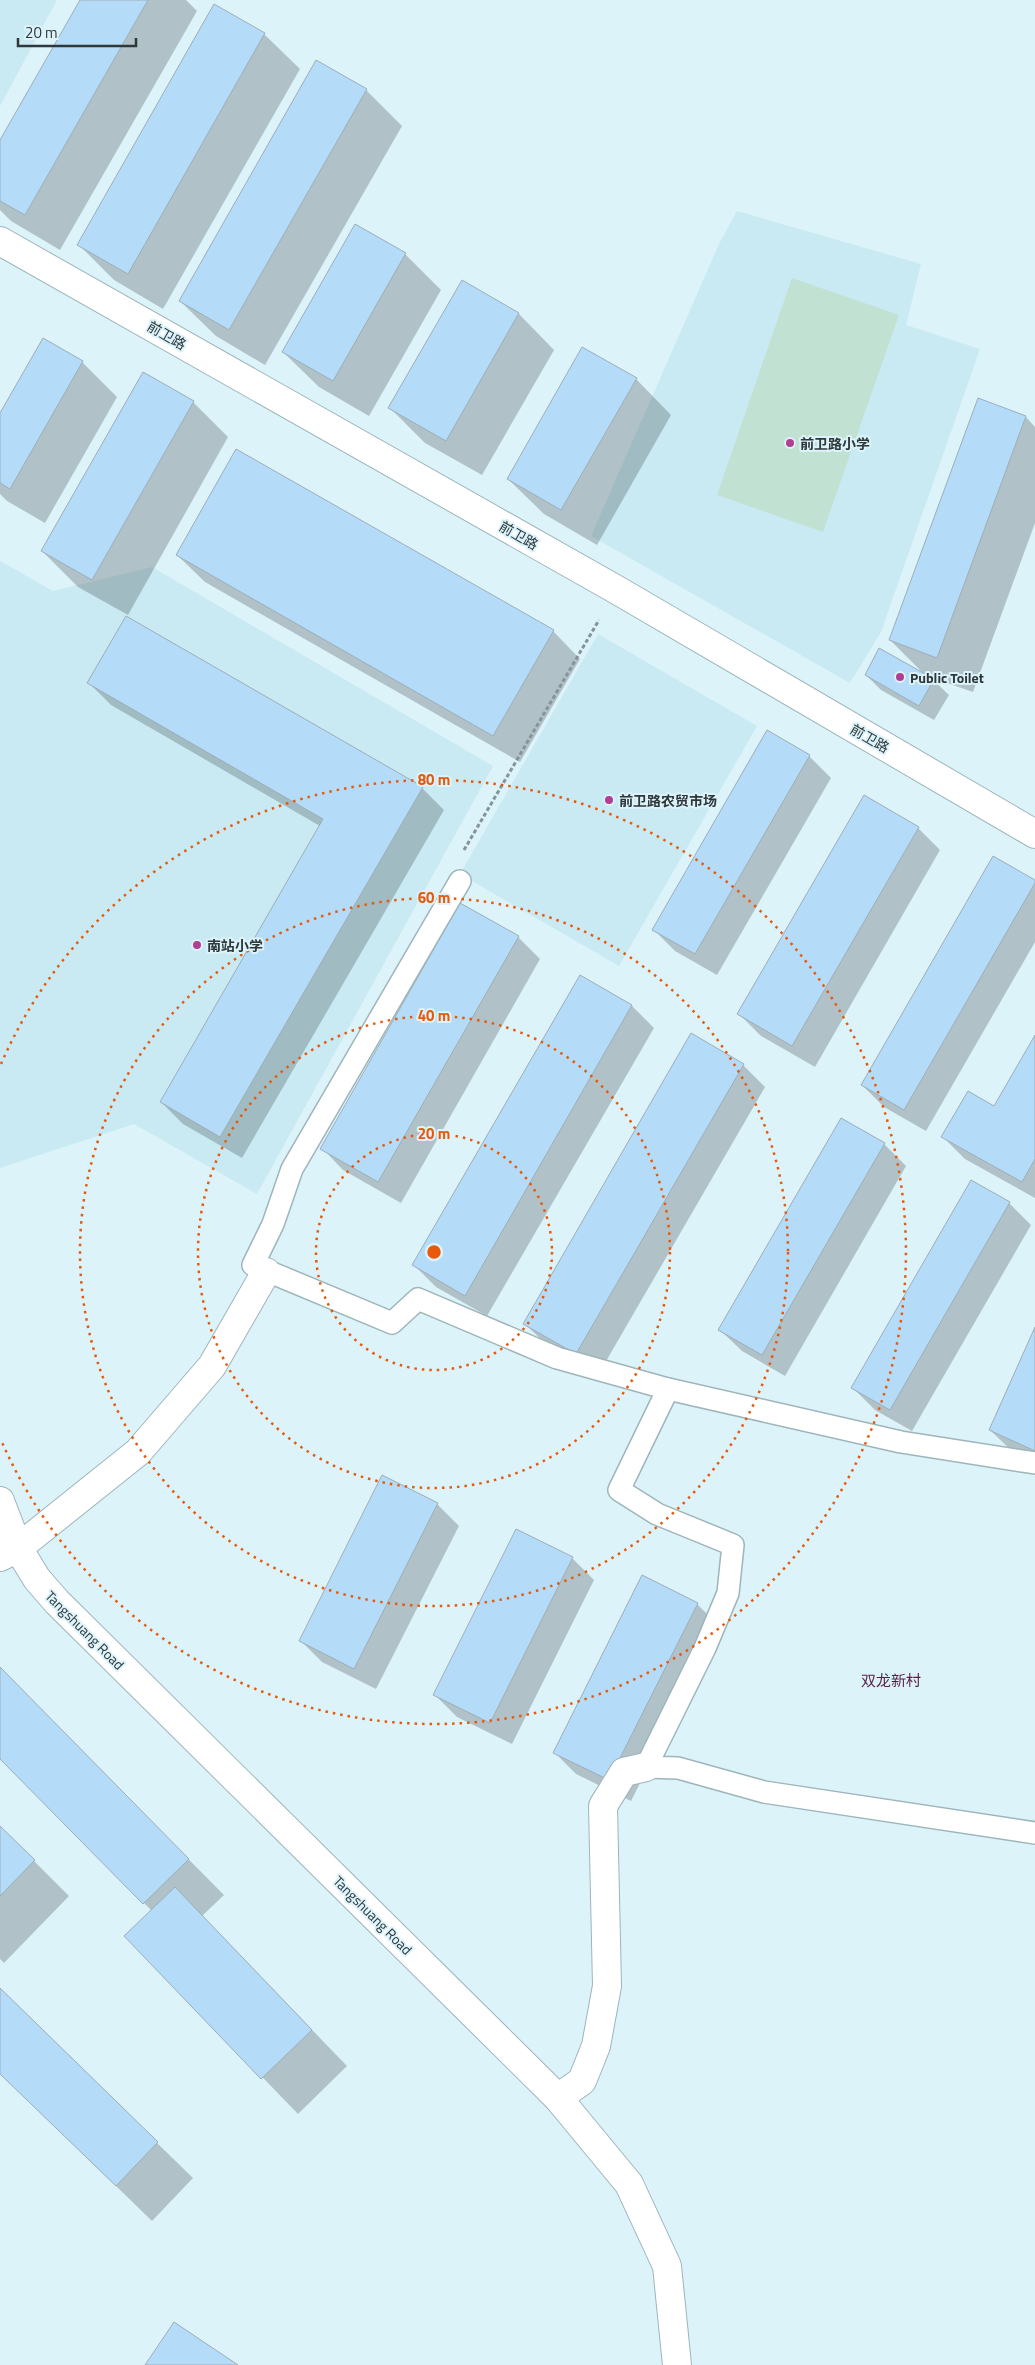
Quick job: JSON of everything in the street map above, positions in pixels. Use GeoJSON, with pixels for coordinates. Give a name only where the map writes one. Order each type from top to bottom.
{"type":"FeatureCollection","features":[{"type":"Feature","properties":{"kind":"street","name":"前卫路"},"geometry":{"type":"LineString","coordinates":[[0,241],[617,590],[1035,834]]}},
{"type":"Feature","properties":{"kind":"street"},"geometry":{"type":"LineString","coordinates":[[9,1553],[138,1452],[212,1366],[266,1272]]}},
{"type":"Feature","properties":{"kind":"street","name":"Tangshuang Road"},"geometry":{"type":"LineString","coordinates":[[0,1500],[9,1553],[37,1579],[56,1602],[558,2098],[629,2184],[667,2266],[677,2365]]}},
{"type":"Feature","properties":{"kind":"street"},"geometry":{"type":"LineString","coordinates":[[558,2098],[582,2081],[596,2046],[607,1986],[603,1806],[624,1772],[646,1767]]}},
{"type":"Feature","properties":{"kind":"lane"},"geometry":{"type":"LineString","coordinates":[[460,881],[292,1169],[273,1224],[253,1265],[392,1323],[418,1299],[557,1358],[668,1389],[901,1442],[1035,1463]]}},
{"type":"Feature","properties":{"kind":"lane"},"geometry":{"type":"LineString","coordinates":[[668,1389],[619,1490],[657,1514],[733,1546],[728,1594],[705,1648],[646,1767],[678,1768],[764,1792],[1035,1833]]}},
{"type":"Feature","properties":{"kind":"path"},"geometry":{"type":"LineString","coordinates":[[460,881],[450,875],[617,590]]}},
{"type":"Feature","properties":{"kind":"shaded area"},"geometry":{"type":"Polygon","coordinates":[[[0,0],[57,0],[0,106],[0,0]]]}},
{"type":"Feature","properties":{"kind":"shaded area","name":"前卫路小学"},"geometry":{"type":"Polygon","coordinates":[[[737,211],[921,264],[906,325],[980,349],[881,632],[850,683],[591,536],[719,244],[737,211]]]}},
{"type":"Feature","properties":{"kind":"shaded area","name":"南站小学"},"geometry":{"type":"Polygon","coordinates":[[[0,561],[53,591],[152,567],[493,766],[257,1194],[134,1124],[0,1168],[0,561]]]}},
{"type":"Feature","properties":{"kind":"shaded area","name":"前卫路农贸市场"},"geometry":{"type":"Polygon","coordinates":[[[598,634],[757,726],[619,966],[460,874],[598,634]]]}},
{"type":"Feature","properties":{"kind":"green space"},"geometry":{"type":"Polygon","coordinates":[[[792,278],[899,315],[823,532],[717,495],[792,278]]]}},
{"type":"Feature","properties":{"kind":"building"},"geometry":{"type":"Polygon","coordinates":[[[80,0],[148,0],[25,215],[0,201],[0,140],[80,0]]]}},
{"type":"Feature","properties":{"kind":"building"},"geometry":{"type":"Polygon","coordinates":[[[214,4],[265,33],[128,274],[77,245],[214,4]]]}},
{"type":"Feature","properties":{"kind":"building"},"geometry":{"type":"Polygon","coordinates":[[[316,60],[367,89],[229,330],[179,301],[316,60]]]}},
{"type":"Feature","properties":{"kind":"building"},"geometry":{"type":"Polygon","coordinates":[[[355,224],[406,253],[333,381],[282,352],[355,224]]]}},
{"type":"Feature","properties":{"kind":"building"},"geometry":{"type":"Polygon","coordinates":[[[462,280],[519,313],[446,441],[388,408],[462,280]]]}},
{"type":"Feature","properties":{"kind":"building"},"geometry":{"type":"Polygon","coordinates":[[[43,338],[83,361],[10,489],[0,483],[0,413],[43,338]]]}},
{"type":"Feature","properties":{"kind":"building"},"geometry":{"type":"Polygon","coordinates":[[[582,347],[637,378],[561,510],[507,479],[582,347]]]}},
{"type":"Feature","properties":{"kind":"building"},"geometry":{"type":"Polygon","coordinates":[[[143,372],[194,401],[92,580],[41,551],[143,372]]]}},
{"type":"Feature","properties":{"kind":"building"},"geometry":{"type":"Polygon","coordinates":[[[978,398],[1026,416],[937,658],[889,640],[978,398]]]}},
{"type":"Feature","properties":{"kind":"building"},"geometry":{"type":"Polygon","coordinates":[[[236,449],[554,630],[493,736],[176,555],[236,449]]]}},
{"type":"Feature","properties":{"kind":"building"},"geometry":{"type":"Polygon","coordinates":[[[126,616],[423,787],[220,1137],[160,1102],[323,819],[87,683],[126,616]]]}},
{"type":"Feature","properties":{"kind":"building","name":"Public Toilet"},"geometry":{"type":"Polygon","coordinates":[[[879,648],[934,679],[919,706],[865,675],[879,648]]]}},
{"type":"Feature","properties":{"kind":"building"},"geometry":{"type":"Polygon","coordinates":[[[767,730],[810,755],[695,954],[652,930],[767,730]]]}},
{"type":"Feature","properties":{"kind":"building"},"geometry":{"type":"Polygon","coordinates":[[[864,795],[919,827],[792,1046],[737,1014],[864,795]]]}},
{"type":"Feature","properties":{"kind":"building"},"geometry":{"type":"Polygon","coordinates":[[[993,856],[1035,880],[1035,883],[904,1110],[861,1085],[993,856]]]}},
{"type":"Feature","properties":{"kind":"building"},"geometry":{"type":"Polygon","coordinates":[[[460,903],[519,936],[378,1182],[320,1149],[460,903]]]}},
{"type":"Feature","properties":{"kind":"building"},"geometry":{"type":"Polygon","coordinates":[[[580,975],[632,1005],[465,1296],[412,1265],[580,975]]]}},
{"type":"Feature","properties":{"kind":"building"},"geometry":{"type":"Polygon","coordinates":[[[691,1033],[744,1064],[576,1354],[523,1324],[691,1033]]]}},
{"type":"Feature","properties":{"kind":"building"},"geometry":{"type":"Polygon","coordinates":[[[1035,1035],[1035,1159],[1022,1182],[941,1137],[968,1091],[994,1106],[1035,1035]]]}},
{"type":"Feature","properties":{"kind":"building"},"geometry":{"type":"Polygon","coordinates":[[[841,1118],[885,1143],[762,1355],[718,1330],[841,1118]]]}},
{"type":"Feature","properties":{"kind":"building"},"geometry":{"type":"Polygon","coordinates":[[[971,1180],[1010,1202],[890,1410],[851,1388],[971,1180]]]}},
{"type":"Feature","properties":{"kind":"building"},"geometry":{"type":"Polygon","coordinates":[[[1035,1327],[1035,1451],[989,1430],[1035,1327]]]}},
{"type":"Feature","properties":{"kind":"building"},"geometry":{"type":"Polygon","coordinates":[[[382,1475],[438,1503],[354,1669],[299,1641],[382,1475]]]}},
{"type":"Feature","properties":{"kind":"building"},"geometry":{"type":"Polygon","coordinates":[[[516,1529],[573,1557],[490,1723],[433,1695],[516,1529]]]}},
{"type":"Feature","properties":{"kind":"building"},"geometry":{"type":"Polygon","coordinates":[[[642,1575],[698,1603],[609,1780],[553,1753],[642,1575]]]}},
{"type":"Feature","properties":{"kind":"building"},"geometry":{"type":"Polygon","coordinates":[[[0,1667],[189,1859],[143,1904],[0,1759],[0,1667]]]}},
{"type":"Feature","properties":{"kind":"building"},"geometry":{"type":"Polygon","coordinates":[[[0,1826],[35,1860],[0,1896],[0,1826]]]}},
{"type":"Feature","properties":{"kind":"building"},"geometry":{"type":"Polygon","coordinates":[[[175,1887],[312,2030],[261,2079],[124,1936],[175,1887]]]}},
{"type":"Feature","properties":{"kind":"building"},"geometry":{"type":"Polygon","coordinates":[[[0,1988],[158,2142],[116,2186],[0,2074],[0,1988]]]}},
{"type":"Feature","properties":{"kind":"building"},"geometry":{"type":"Polygon","coordinates":[[[174,2322],[238,2365],[145,2365],[174,2322]]]}},
{"type":"Feature","properties":{"kind":"place","name":"前卫路小学"},"geometry":{"type":"Point","coordinates":[790,443]}},
{"type":"Feature","properties":{"kind":"place","name":"Public Toilet"},"geometry":{"type":"Point","coordinates":[900,677]}},
{"type":"Feature","properties":{"kind":"place","name":"前卫路农贸市场"},"geometry":{"type":"Point","coordinates":[609,800]}},
{"type":"Feature","properties":{"kind":"place","name":"南站小学"},"geometry":{"type":"Point","coordinates":[197,945]}},
{"type":"Feature","properties":{"kind":"district","name":"双龙新村"},"geometry":{"type":"Point","coordinates":[891,1680]}}]}
